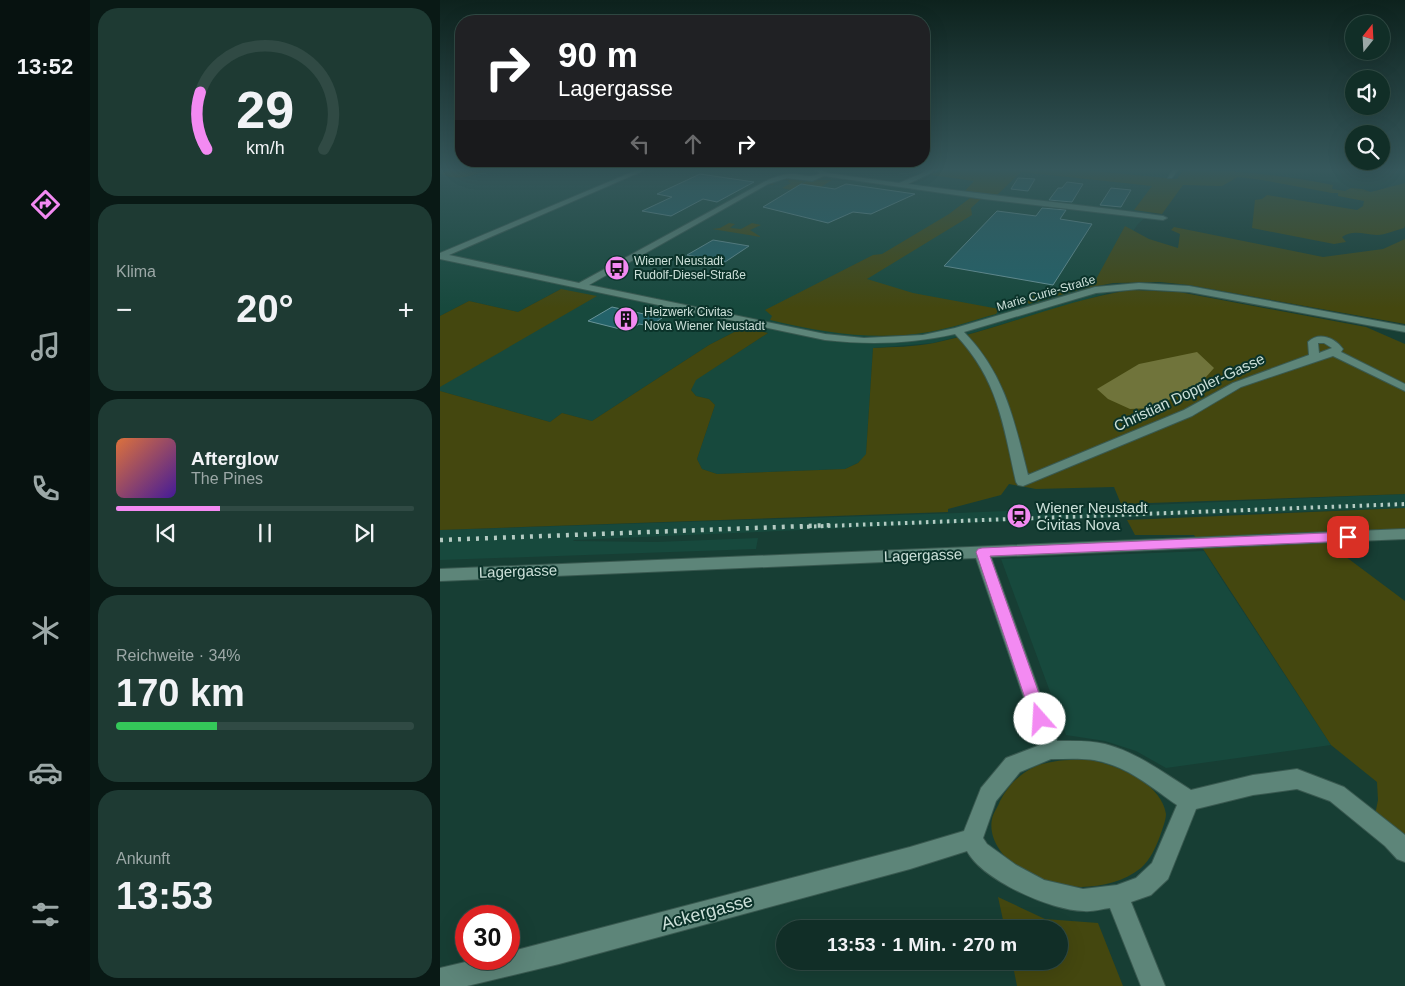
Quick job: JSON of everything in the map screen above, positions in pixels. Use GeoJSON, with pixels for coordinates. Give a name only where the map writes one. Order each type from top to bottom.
{"type":"FeatureCollection","features":[{"type":"Feature","properties":{"kind":"street"},"geometry":{"type":"LineString","coordinates":[[440,256],[534,216]]}},
{"type":"Feature","properties":{"kind":"street"},"geometry":{"type":"LineString","coordinates":[[580,286],[705,216]]}},
{"type":"Feature","properties":{"kind":"street"},"geometry":{"type":"LineString","coordinates":[[1146,216],[1163,218]]}},
{"type":"Feature","properties":{"kind":"street","name":"Marie Curie-Straße"},"geometry":{"type":"LineString","coordinates":[[440,256],[825,337],[864,341],[913,339],[957,331],[1095,290],[1139,286],[1189,289],[1405,329]]}},
{"type":"Feature","properties":{"kind":"street","name":"Marie Curie-Straße"},"geometry":{"type":"LineString","coordinates":[[1374,323],[1405,338]]}},
{"type":"Feature","properties":{"kind":"street","name":"Christian Doppler-Gasse"},"geometry":{"type":"LineString","coordinates":[[957,331],[976,351],[995,382],[1003,400],[1023,482],[1188,414],[1237,385],[1314,357],[1334,352],[1405,388]]}},
{"type":"Feature","properties":{"kind":"street","name":"Lagergasse"},"geometry":{"type":"LineString","coordinates":[[440,575],[1405,534]]}},
{"type":"Feature","properties":{"kind":"street"},"geometry":{"type":"LineString","coordinates":[[982,552],[1051,750]]}},
{"type":"Feature","properties":{"kind":"street"},"geometry":{"type":"LineString","coordinates":[[1189,802],[1160,871],[1143,887],[1117,896],[1083,900],[1040,892],[1008,873],[979,852],[972,839],[988,795],[1013,765],[1051,750],[1076,750],[1106,754],[1143,771],[1189,802],[1253,785],[1297,780],[1337,794],[1393,838],[1405,851]]}},
{"type":"Feature","properties":{"kind":"street","name":"Ackergasse"},"geometry":{"type":"LineString","coordinates":[[440,980],[559,952],[910,858],[972,839]]}},
{"type":"Feature","properties":{"kind":"street"},"geometry":{"type":"LineString","coordinates":[[1117,896],[1153,986]]}},
{"type":"Feature","properties":{"kind":"shaded area"},"geometry":{"type":"Polygon","coordinates":[[[440,216],[1147,216],[1138,224],[1096,285],[1108,293],[933,343],[873,348],[866,455],[858,463],[845,469],[717,474],[702,469],[697,459],[715,405],[709,399],[696,396],[691,390],[695,380],[768,333],[744,327],[709,345],[592,421],[562,413],[550,422],[440,391],[440,387],[561,289],[518,312],[469,301],[440,316],[440,216]]]}},
{"type":"Feature","properties":{"kind":"shaded area"},"geometry":{"type":"Polygon","coordinates":[[[946,216],[970,216],[867,279],[913,293],[999,309],[996,314],[955,326],[929,332],[889,336],[830,332],[770,320],[772,316],[765,310],[873,255],[882,254],[946,216]]]}},
{"type":"Feature","properties":{"kind":"shaded area"},"geometry":{"type":"Polygon","coordinates":[[[1253,216],[1405,216],[1404,228],[1380,235],[1350,233],[1342,237],[1346,242],[1334,244],[1252,228],[1253,216]]]}},
{"type":"Feature","properties":{"kind":"shaded area"},"geometry":{"type":"Polygon","coordinates":[[[729,223],[735,224],[730,228],[741,229],[752,223],[761,225],[750,230],[761,237],[712,229],[720,228],[729,223]]]}},
{"type":"Feature","properties":{"kind":"shaded area"},"geometry":{"type":"Polygon","coordinates":[[[1125,226],[1149,239],[1178,248],[1180,234],[1171,230],[1174,227],[1323,257],[1383,249],[1405,239],[1405,324],[1189,285],[1160,282],[1113,283],[1082,289],[1029,304],[1027,302],[1038,291],[1057,290],[1066,283],[1094,283],[1125,226]]]}},
{"type":"Feature","properties":{"kind":"shaded area"},"geometry":{"type":"Polygon","coordinates":[[[561,289],[597,296],[440,387],[440,316],[469,301],[518,312],[561,289]]]}},
{"type":"Feature","properties":{"kind":"shaded area"},"geometry":{"type":"Polygon","coordinates":[[[1131,290],[1179,292],[1366,327],[1405,344],[1405,494],[1121,504],[1114,487],[1036,489],[1009,484],[1001,495],[948,509],[948,512],[440,530],[440,391],[550,422],[562,413],[592,421],[709,345],[744,327],[768,333],[696,380],[691,390],[696,396],[709,399],[715,405],[697,459],[702,469],[717,474],[845,469],[858,463],[866,454],[873,348],[934,343],[984,330],[1057,307],[1131,290]]]}},
{"type":"Feature","properties":{"kind":"shaded area"},"geometry":{"type":"Polygon","coordinates":[[[1197,352],[1214,368],[1198,386],[1152,408],[1130,409],[1108,399],[1097,389],[1139,364],[1197,352]]]}},
{"type":"Feature","properties":{"kind":"shaded area"},"geometry":{"type":"Polygon","coordinates":[[[1405,494],[1405,508],[960,523],[574,540],[656,542],[758,538],[756,549],[440,560],[440,530],[958,513],[1405,494]]]}},
{"type":"Feature","properties":{"kind":"shaded area"},"geometry":{"type":"Polygon","coordinates":[[[1405,508],[1405,535],[1322,539],[1405,601],[1405,842],[1375,815],[1378,800],[1377,782],[1331,745],[1194,535],[1135,535],[1127,520],[1405,508]]]}},
{"type":"Feature","properties":{"kind":"shaded area"},"geometry":{"type":"Polygon","coordinates":[[[1204,551],[1331,745],[1166,768],[1136,751],[1105,741],[1066,735],[1001,559],[1204,551]]]}},
{"type":"Feature","properties":{"kind":"shaded area"},"geometry":{"type":"Polygon","coordinates":[[[1086,759],[1122,770],[1146,783],[1155,792],[1162,802],[1166,814],[1157,845],[1141,868],[1113,882],[1097,886],[1064,886],[1033,877],[1013,865],[1002,854],[992,834],[993,814],[1010,786],[1028,770],[1053,762],[1086,759]]]}},
{"type":"Feature","properties":{"kind":"shaded area"},"geometry":{"type":"Polygon","coordinates":[[[998,897],[1045,919],[1058,920],[1003,920],[998,897]]]}},
{"type":"Feature","properties":{"kind":"shaded area"},"geometry":{"type":"Polygon","coordinates":[[[1068,921],[1098,923],[1123,986],[1017,986],[1014,970],[1068,970],[1068,921]]]}},
{"type":"Feature","properties":{"kind":"building"},"geometry":{"type":"Polygon","coordinates":[[[800,216],[844,216],[828,223],[800,216]]]}},
{"type":"Feature","properties":{"kind":"building"},"geometry":{"type":"Polygon","coordinates":[[[992,216],[1062,216],[1060,219],[1092,224],[1053,285],[944,266],[992,216]]]}},
{"type":"Feature","properties":{"kind":"building"},"geometry":{"type":"Polygon","coordinates":[[[713,240],[749,246],[725,262],[687,255],[713,240]]]}},
{"type":"Feature","properties":{"kind":"building","name":"Heizwerk Civitas Nova Wiener Neustadt"},"geometry":{"type":"Polygon","coordinates":[[[612,307],[662,318],[650,326],[639,324],[628,331],[588,321],[612,307]]]}},
{"type":"Feature","properties":{"kind":"railway"},"geometry":{"type":"LineString","coordinates":[[800,527],[1405,504]]}},
{"type":"Feature","properties":{"kind":"railway"},"geometry":{"type":"LineString","coordinates":[[440,540],[833,525]]}},
{"type":"Feature","properties":{"kind":"place","name":"Wiener Neustadt Rudolf-Diesel-Straße"},"geometry":{"type":"Point","coordinates":[617,268]}},
{"type":"Feature","properties":{"kind":"place","name":"Heizwerk Civitas Nova Wiener Neustadt"},"geometry":{"type":"Point","coordinates":[626,319]}},
{"type":"Feature","properties":{"kind":"place","name":"Wiener Neustadt Civitas Nova"},"geometry":{"type":"Point","coordinates":[1019,516]}},
{"type":"Feature","properties":{"kind":"route"},"geometry":{"type":"LineString","coordinates":[[1040,719],[982,552],[1348,537]]}}]}
